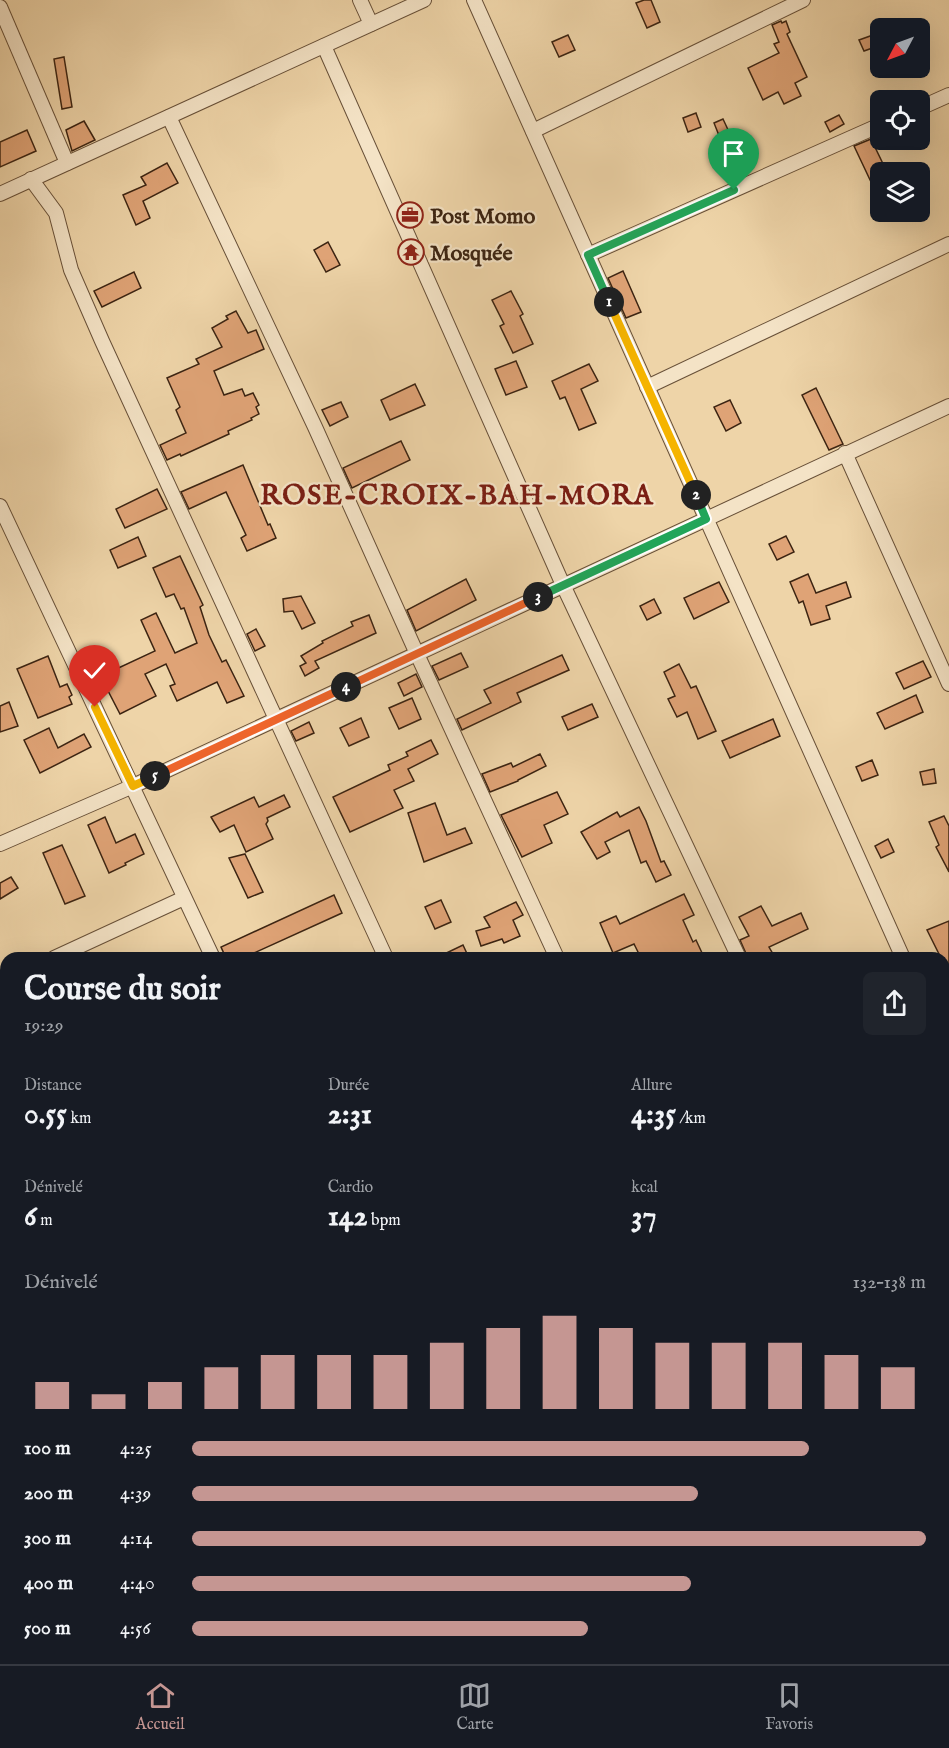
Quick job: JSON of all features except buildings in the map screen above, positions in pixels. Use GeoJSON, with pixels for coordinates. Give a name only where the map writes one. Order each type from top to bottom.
{"type":"FeatureCollection","features":[{"type":"Feature","properties":{"kind":"street"},"geometry":{"type":"LineString","coordinates":[[0,3],[7,0]]}},
{"type":"Feature","properties":{"kind":"street"},"geometry":{"type":"LineString","coordinates":[[360,0],[370,24]]}},
{"type":"Feature","properties":{"kind":"street"},"geometry":{"type":"LineString","coordinates":[[0,194],[424,0]]}},
{"type":"Feature","properties":{"kind":"street"},"geometry":{"type":"LineString","coordinates":[[474,0],[900,952]]}},
{"type":"Feature","properties":{"kind":"street"},"geometry":{"type":"LineString","coordinates":[[533,131],[803,0]]}},
{"type":"Feature","properties":{"kind":"street"},"geometry":{"type":"LineString","coordinates":[[0,7],[67,163]]}},
{"type":"Feature","properties":{"kind":"street"},"geometry":{"type":"LineString","coordinates":[[324,46],[563,585],[736,952]]}},
{"type":"Feature","properties":{"kind":"street"},"geometry":{"type":"LineString","coordinates":[[930,103],[949,94]]}},
{"type":"Feature","properties":{"kind":"street"},"geometry":{"type":"LineString","coordinates":[[169,117],[315,427],[554,952]]}},
{"type":"Feature","properties":{"kind":"street"},"geometry":{"type":"LineString","coordinates":[[588,255],[870,129]]}},
{"type":"Feature","properties":{"kind":"street"},"geometry":{"type":"LineString","coordinates":[[32,179],[56,213],[75,280],[383,952]]}},
{"type":"Feature","properties":{"kind":"street"},"geometry":{"type":"LineString","coordinates":[[647,387],[949,244]]}},
{"type":"Feature","properties":{"kind":"street"},"geometry":{"type":"LineString","coordinates":[[0,844],[133,786],[949,406]]}},
{"type":"Feature","properties":{"kind":"street"},"geometry":{"type":"LineString","coordinates":[[845,453],[949,684]]}},
{"type":"Feature","properties":{"kind":"street"},"geometry":{"type":"LineString","coordinates":[[0,506],[210,952]]}},
{"type":"Feature","properties":{"kind":"street"},"geometry":{"type":"LineString","coordinates":[[67,952],[184,898]]}},
{"type":"Feature","properties":{"kind":"place","name":"Post Momo"},"geometry":{"type":"Point","coordinates":[410,215]}},
{"type":"Feature","properties":{"kind":"place","name":"Mosquée"},"geometry":{"type":"Point","coordinates":[411,252]}},
{"type":"Feature","properties":{"kind":"district","name":"ROSE-CROIX-BAH-MORA"},"geometry":{"type":"Point","coordinates":[457,494]}},
{"type":"Feature","properties":{"kind":"route"},"geometry":{"type":"LineString","coordinates":[[95,707],[133,786],[706,519],[588,255],[734,190]]}}]}
